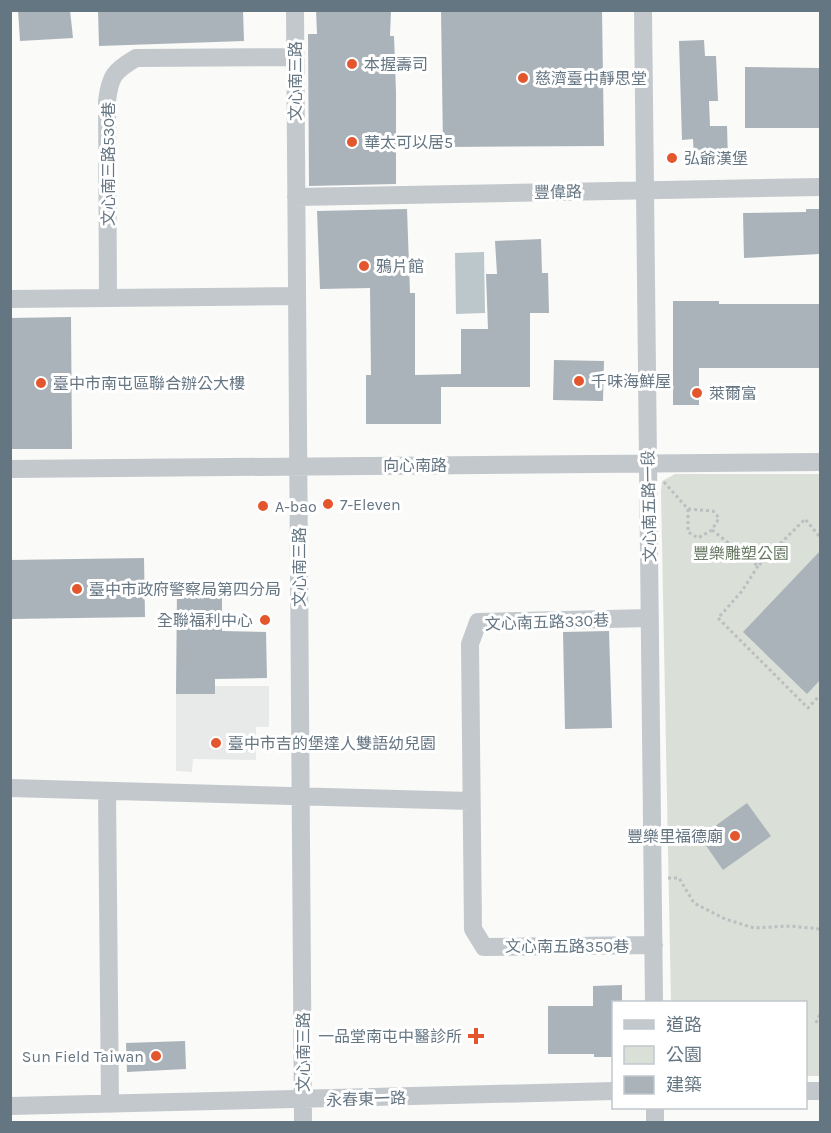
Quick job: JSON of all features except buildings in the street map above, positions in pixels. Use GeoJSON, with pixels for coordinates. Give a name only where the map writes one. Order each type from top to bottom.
{"type":"FeatureCollection","features":[{"type":"Feature","properties":{"kind":"street","name":"文心南三路"},"geometry":{"type":"LineString","coordinates":[[295,10],[303,1122]]}},
{"type":"Feature","properties":{"kind":"street","name":"文心南五路一段"},"geometry":{"type":"LineString","coordinates":[[643,10],[654,1001]]}},
{"type":"Feature","properties":{"kind":"street","name":"文心南三路530巷"},"geometry":{"type":"LineString","coordinates":[[108,298],[107,101],[110,81],[118,68],[136,58],[295,57]]}},
{"type":"Feature","properties":{"kind":"street","name":"豐偉路"},"geometry":{"type":"LineString","coordinates":[[296,197],[820,187]]}},
{"type":"Feature","properties":{"kind":"street"},"geometry":{"type":"LineString","coordinates":[[10,299],[297,296]]}},
{"type":"Feature","properties":{"kind":"street","name":"向心南路"},"geometry":{"type":"LineString","coordinates":[[10,469],[820,462]]}},
{"type":"Feature","properties":{"kind":"street","name":"文心南五路330巷"},"geometry":{"type":"LineString","coordinates":[[470,801],[470,644],[478,622],[650,618]]}},
{"type":"Feature","properties":{"kind":"street"},"geometry":{"type":"LineString","coordinates":[[10,788],[470,801]]}},
{"type":"Feature","properties":{"kind":"street"},"geometry":{"type":"LineString","coordinates":[[107,791],[110,1104]]}},
{"type":"Feature","properties":{"kind":"street","name":"文心南五路350巷"},"geometry":{"type":"LineString","coordinates":[[470,801],[473,929],[484,947],[654,945]]}},
{"type":"Feature","properties":{"kind":"street","name":"永春東一路"},"geometry":{"type":"LineString","coordinates":[[10,1106],[612,1091]]}},
{"type":"Feature","properties":{"kind":"path"},"geometry":{"type":"LineString","coordinates":[[648,463],[688,508],[713,511],[719,518],[712,530],[698,538],[688,532],[688,508]]}},
{"type":"Feature","properties":{"kind":"path"},"geometry":{"type":"LineString","coordinates":[[820,537],[805,519],[758,566],[742,591],[718,618],[808,708],[820,695]]}},
{"type":"Feature","properties":{"kind":"path"},"geometry":{"type":"LineString","coordinates":[[712,530],[758,566]]}},
{"type":"Feature","properties":{"kind":"path"},"geometry":{"type":"LineString","coordinates":[[653,878],[679,878],[694,903],[725,919],[754,928],[790,926],[820,929]]}},
{"type":"Feature","properties":{"kind":"path"},"geometry":{"type":"LineString","coordinates":[[816,1023],[820,1014]]}},
{"type":"Feature","properties":{"kind":"shaded area"},"geometry":{"type":"Polygon","coordinates":[[[484,252],[485,313],[456,314],[455,253],[484,252]]]}},
{"type":"Feature","properties":{"kind":"shaded area","name":"臺中市吉的堡達人雙語幼兒園"},"geometry":{"type":"Polygon","coordinates":[[[215,686],[269,686],[269,727],[256,727],[256,760],[193,759],[192,772],[176,771],[176,694],[215,694],[215,686]]]}},
{"type":"Feature","properties":{"kind":"green space","name":"豐樂雕塑公園"},"geometry":{"type":"Polygon","coordinates":[[[675,474],[820,474],[820,1076],[807,1076],[807,1001],[671,1001],[662,481],[675,474]]]}},
{"type":"Feature","properties":{"kind":"place","name":"本握壽司"},"geometry":{"type":"Point","coordinates":[352,64]}},
{"type":"Feature","properties":{"kind":"place","name":"慈濟臺中靜思堂"},"geometry":{"type":"Point","coordinates":[523,78]}},
{"type":"Feature","properties":{"kind":"place","name":"華太可以居5"},"geometry":{"type":"Point","coordinates":[352,142]}},
{"type":"Feature","properties":{"kind":"place","name":"弘爺漢堡"},"geometry":{"type":"Point","coordinates":[672,158]}},
{"type":"Feature","properties":{"kind":"place","name":"鴉片館"},"geometry":{"type":"Point","coordinates":[364,266]}},
{"type":"Feature","properties":{"kind":"place","name":"千味海鮮屋"},"geometry":{"type":"Point","coordinates":[579,381]}},
{"type":"Feature","properties":{"kind":"place","name":"臺中市南屯區聯合辦公大樓"},"geometry":{"type":"Point","coordinates":[41,383]}},
{"type":"Feature","properties":{"kind":"place","name":"萊爾富"},"geometry":{"type":"Point","coordinates":[697,393]}},
{"type":"Feature","properties":{"kind":"place","name":"7-Eleven"},"geometry":{"type":"Point","coordinates":[328,504]}},
{"type":"Feature","properties":{"kind":"place","name":"A-bao"},"geometry":{"type":"Point","coordinates":[263,506]}},
{"type":"Feature","properties":{"kind":"place","name":"臺中市政府警察局第四分局"},"geometry":{"type":"Point","coordinates":[77,589]}},
{"type":"Feature","properties":{"kind":"place","name":"全聯福利中心"},"geometry":{"type":"Point","coordinates":[265,620]}},
{"type":"Feature","properties":{"kind":"place","name":"臺中市吉的堡達人雙語幼兒園"},"geometry":{"type":"Point","coordinates":[216,743]}},
{"type":"Feature","properties":{"kind":"place","name":"豐樂里福德廟"},"geometry":{"type":"Point","coordinates":[735,836]}},
{"type":"Feature","properties":{"kind":"place","name":"一品堂南屯中醫診所"},"geometry":{"type":"Point","coordinates":[476,1036]}},
{"type":"Feature","properties":{"kind":"place","name":"Sun Field Taiwan"},"geometry":{"type":"Point","coordinates":[156,1056]}}]}
